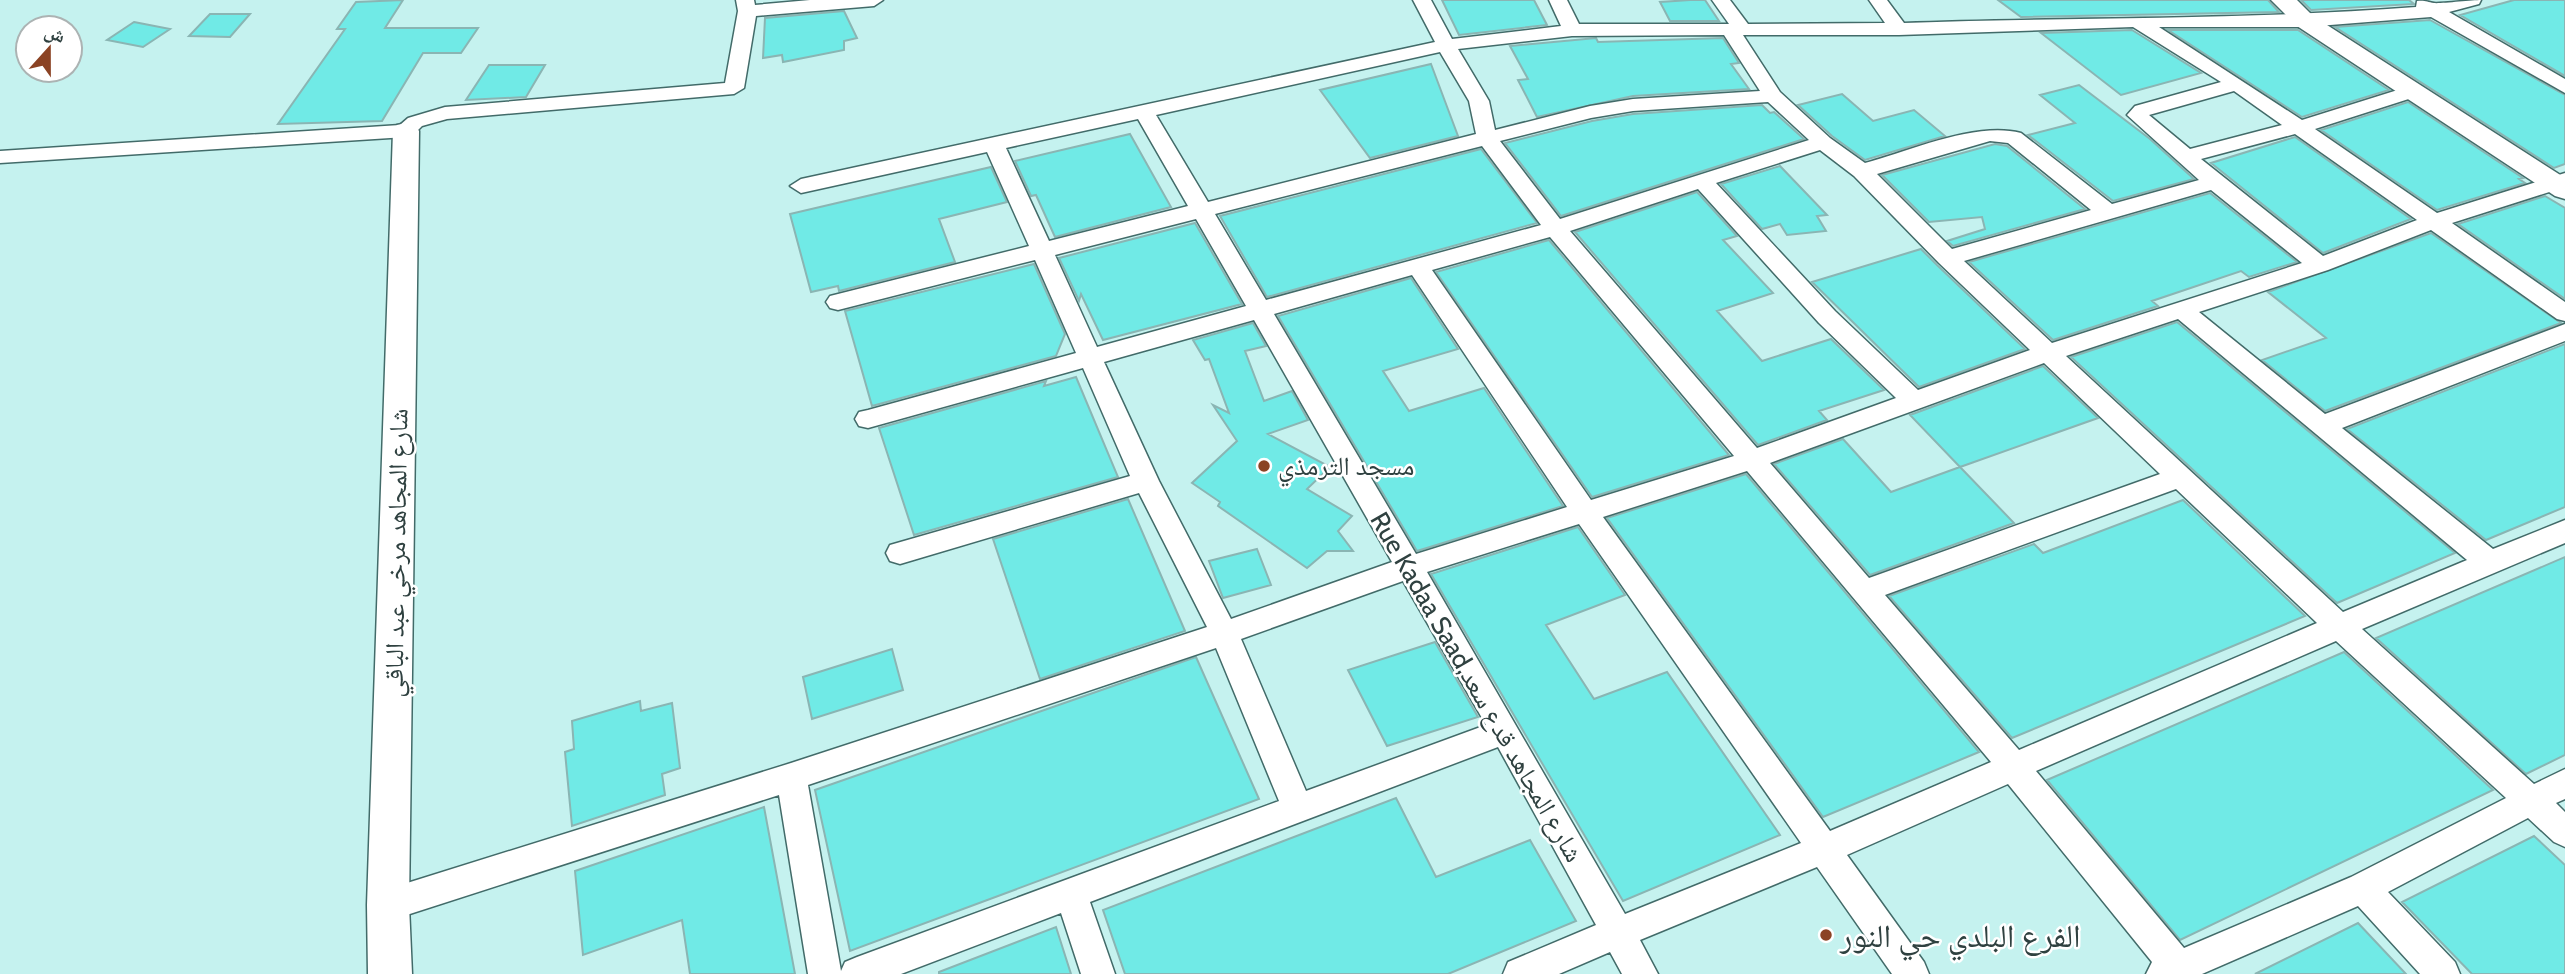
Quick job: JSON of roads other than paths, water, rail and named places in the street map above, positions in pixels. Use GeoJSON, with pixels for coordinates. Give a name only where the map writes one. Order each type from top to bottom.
{"type":"FeatureCollection","features":[{"type":"Feature","properties":{"kind":"street"},"geometry":{"type":"LineString","coordinates":[[0,157],[406,131],[415,122],[445,113],[734,88],[746,5],[874,0]]}},
{"type":"Feature","properties":{"kind":"street"},"geometry":{"type":"LineString","coordinates":[[1422,0],[1479,101],[1487,138],[1555,228],[2012,765],[2170,971],[2363,888],[2565,783]]}},
{"type":"Feature","properties":{"kind":"street"},"geometry":{"type":"LineString","coordinates":[[1559,0],[1572,30]]}},
{"type":"Feature","properties":{"kind":"street"},"geometry":{"type":"LineString","coordinates":[[1721,0],[1773,96],[1823,142],[1862,171],[1947,258],[2339,626],[2565,832]]}},
{"type":"Feature","properties":{"kind":"street"},"geometry":{"type":"LineString","coordinates":[[1878,0],[1899,29]]}},
{"type":"Feature","properties":{"kind":"street"},"geometry":{"type":"LineString","coordinates":[[2081,0],[2099,22]]}},
{"type":"Feature","properties":{"kind":"street"},"geometry":{"type":"LineString","coordinates":[[2283,0],[2305,21],[2411,92],[2561,184]]}},
{"type":"Feature","properties":{"kind":"street"},"geometry":{"type":"LineString","coordinates":[[801,186],[1447,45],[1572,30],[1899,29],[2099,22],[2140,24],[2305,21],[2472,0]]}},
{"type":"Feature","properties":{"kind":"street"},"geometry":{"type":"LineString","coordinates":[[2424,6],[2556,73],[2565,87]]}},
{"type":"Feature","properties":{"kind":"street"},"geometry":{"type":"LineString","coordinates":[[2140,24],[2237,84],[2296,128],[2565,313]]}},
{"type":"Feature","properties":{"kind":"street"},"geometry":{"type":"LineString","coordinates":[[2237,84],[2143,110],[2137,116],[2320,265]]}},
{"type":"Feature","properties":{"kind":"street"},"geometry":{"type":"LineString","coordinates":[[2185,157],[2296,128],[2411,92]]}},
{"type":"Feature","properties":{"kind":"street"},"geometry":{"type":"LineString","coordinates":[[838,302],[1043,248],[1590,112],[1633,105],[1773,96]]}},
{"type":"Feature","properties":{"kind":"street","name":"Rue Kadaa Saad,شارع المجاهد قدع سعد"},"geometry":{"type":"LineString","coordinates":[[1144,111],[1199,210],[1505,731],[1642,974]]}},
{"type":"Feature","properties":{"kind":"street","name":"شارع المجاهد مرخي عبد الباقي"},"geometry":{"type":"LineString","coordinates":[[390,974],[388,905],[406,131]]}},
{"type":"Feature","properties":{"kind":"street"},"geometry":{"type":"LineString","coordinates":[[1862,171],[1989,135],[2014,137],[2110,214]]}},
{"type":"Feature","properties":{"kind":"street"},"geometry":{"type":"LineString","coordinates":[[869,419],[1091,356],[1259,313],[1555,228],[1823,142]]}},
{"type":"Feature","properties":{"kind":"street"},"geometry":{"type":"LineString","coordinates":[[994,144],[1146,481],[1224,633],[1297,807]]}},
{"type":"Feature","properties":{"kind":"street"},"geometry":{"type":"LineString","coordinates":[[1702,181],[1827,317],[1914,402]]}},
{"type":"Feature","properties":{"kind":"street"},"geometry":{"type":"LineString","coordinates":[[1947,258],[2110,214],[2215,182]]}},
{"type":"Feature","properties":{"kind":"street"},"geometry":{"type":"LineString","coordinates":[[388,905],[790,778],[1224,633],[1409,567],[1754,459],[2049,353],[2320,265],[2432,222],[2561,184]]}},
{"type":"Feature","properties":{"kind":"street"},"geometry":{"type":"LineString","coordinates":[[1418,267],[1585,512],[1912,974]]}},
{"type":"Feature","properties":{"kind":"street"},"geometry":{"type":"LineString","coordinates":[[2180,309],[2489,562]]}},
{"type":"Feature","properties":{"kind":"street"},"geometry":{"type":"LineString","coordinates":[[2323,425],[2565,332]]}},
{"type":"Feature","properties":{"kind":"street"},"geometry":{"type":"LineString","coordinates":[[1865,591],[2182,477]]}},
{"type":"Feature","properties":{"kind":"street"},"geometry":{"type":"LineString","coordinates":[[901,553],[1146,481]]}},
{"type":"Feature","properties":{"kind":"street"},"geometry":{"type":"LineString","coordinates":[[1520,974],[1616,931],[1824,849],[2012,765],[2565,531]]}},
{"type":"Feature","properties":{"kind":"street"},"geometry":{"type":"LineString","coordinates":[[857,974],[1505,731]]}},
{"type":"Feature","properties":{"kind":"street"},"geometry":{"type":"LineString","coordinates":[[790,778],[825,974]]}},
{"type":"Feature","properties":{"kind":"street"},"geometry":{"type":"LineString","coordinates":[[2363,888],[2443,974]]}},
{"type":"Feature","properties":{"kind":"street"},"geometry":{"type":"LineString","coordinates":[[1071,895],[1098,974]]}},
{"type":"Feature","properties":{"kind":"place","name":"مسجد الترمذي"},"geometry":{"type":"Point","coordinates":[1264,466]}},
{"type":"Feature","properties":{"kind":"place","name":"الفرع البلدي حي النور"},"geometry":{"type":"Point","coordinates":[1826,935]}}]}
